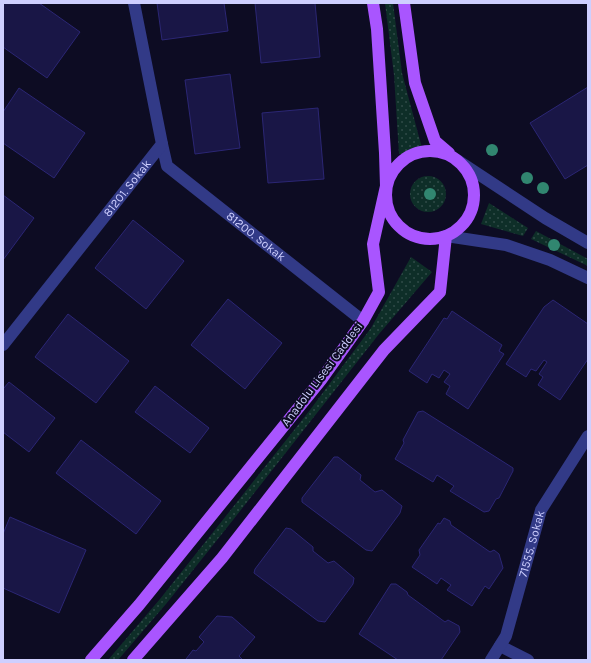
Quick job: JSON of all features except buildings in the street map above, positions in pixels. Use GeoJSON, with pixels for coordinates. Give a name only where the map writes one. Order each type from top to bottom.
{"type":"FeatureCollection","features":[{"type":"Feature","properties":{"kind":"main road","name":"Anadolu Lisesi Caddesi"},"geometry":{"type":"LineString","coordinates":[[91,660],[139,605],[321,380],[363,321],[379,292],[373,244],[386,186],[386,153],[377,29],[373,3]]}},
{"type":"Feature","properties":{"kind":"main road"},"geometry":{"type":"LineString","coordinates":[[404,3],[415,83],[435,141],[457,160],[468,172],[473,186],[474,202],[468,216],[459,228],[446,236],[433,239],[419,238],[407,233],[397,224],[389,213],[387,206],[386,186],[391,172],[401,161],[414,153],[429,150],[444,152],[457,160]]}},
{"type":"Feature","properties":{"kind":"main road"},"geometry":{"type":"LineString","coordinates":[[133,660],[222,558],[384,350],[440,292],[446,236]]}},
{"type":"Feature","properties":{"kind":"street"},"geometry":{"type":"LineString","coordinates":[[134,3],[162,144]]}},
{"type":"Feature","properties":{"kind":"street","name":"81200. Sokak"},"geometry":{"type":"LineString","coordinates":[[162,144],[167,166],[363,321]]}},
{"type":"Feature","properties":{"kind":"street","name":"81201. Sokak"},"geometry":{"type":"LineString","coordinates":[[3,345],[162,144]]}},
{"type":"Feature","properties":{"kind":"street"},"geometry":{"type":"LineString","coordinates":[[457,160],[545,218],[588,243]]}},
{"type":"Feature","properties":{"kind":"street"},"geometry":{"type":"LineString","coordinates":[[446,236],[506,245],[550,260],[588,278]]}},
{"type":"Feature","properties":{"kind":"street","name":"71555. Sokak"},"geometry":{"type":"LineString","coordinates":[[491,660],[506,636],[541,510],[588,436]]}},
{"type":"Feature","properties":{"kind":"street"},"geometry":{"type":"LineString","coordinates":[[500,646],[528,660]]}},
{"type":"Feature","properties":{"kind":"green space"},"geometry":{"type":"Polygon","coordinates":[[[385,3],[393,3],[402,73],[423,152],[399,154],[394,75],[385,3]]]}},
{"type":"Feature","properties":{"kind":"green space"},"geometry":{"type":"Polygon","coordinates":[[[431,176],[441,181],[445,187],[445,201],[441,207],[435,211],[425,212],[415,207],[411,201],[410,191],[415,181],[421,177],[431,176]]]}},
{"type":"Feature","properties":{"kind":"green space"},"geometry":{"type":"Polygon","coordinates":[[[489,203],[528,228],[523,236],[481,224],[489,203]]]}},
{"type":"Feature","properties":{"kind":"green space"},"geometry":{"type":"Polygon","coordinates":[[[536,231],[588,259],[588,266],[531,239],[536,231]]]}},
{"type":"Feature","properties":{"kind":"green space"},"geometry":{"type":"Polygon","coordinates":[[[411,257],[432,272],[379,334],[166,604],[118,660],[108,660],[160,599],[310,410],[371,328],[411,257]]]}}]}
